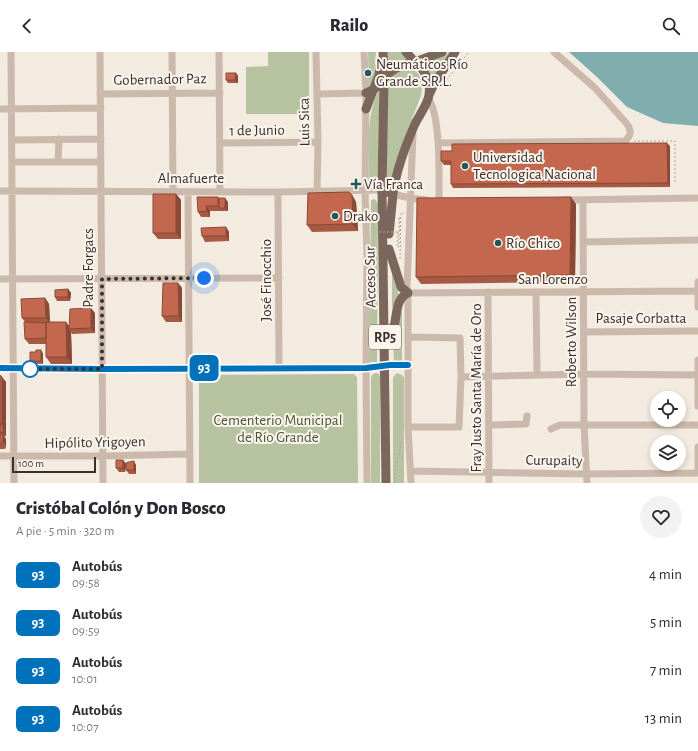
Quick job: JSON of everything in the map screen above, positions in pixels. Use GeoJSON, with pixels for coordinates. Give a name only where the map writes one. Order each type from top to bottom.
{"type":"FeatureCollection","features":[{"type":"Feature","properties":{"kind":"main road"},"geometry":{"type":"LineString","coordinates":[[366,109],[370,92],[378,75],[383,52]]}},
{"type":"Feature","properties":{"kind":"main road"},"geometry":{"type":"LineString","coordinates":[[383,52],[384,79]]}},
{"type":"Feature","properties":{"kind":"main road"},"geometry":{"type":"LineString","coordinates":[[406,52],[421,67],[426,76],[428,82],[428,97]]}},
{"type":"Feature","properties":{"kind":"main road"},"geometry":{"type":"LineString","coordinates":[[370,92],[389,73],[400,66],[442,52]]}},
{"type":"Feature","properties":{"kind":"main road","name":"RP5"},"geometry":{"type":"LineString","coordinates":[[393,194],[394,184],[414,127],[434,84],[455,52]]}},
{"type":"Feature","properties":{"kind":"main road","name":"RP5"},"geometry":{"type":"LineString","coordinates":[[382,190],[384,79]]}},
{"type":"Feature","properties":{"kind":"main road"},"geometry":{"type":"LineString","coordinates":[[382,190],[393,194]]}},
{"type":"Feature","properties":{"kind":"main road","name":"Acceso Sur"},"geometry":{"type":"LineString","coordinates":[[382,190],[391,483]]}},
{"type":"Feature","properties":{"kind":"main road","name":"Acceso Sur"},"geometry":{"type":"LineString","coordinates":[[386,483],[390,335],[389,226],[393,194]]}},
{"type":"Feature","properties":{"kind":"main road"},"geometry":{"type":"LineString","coordinates":[[389,249],[401,287],[408,293],[404,295],[398,303],[394,324],[390,335]]}},
{"type":"Feature","properties":{"kind":"street"},"geometry":{"type":"LineString","coordinates":[[11,52],[14,483]]}},
{"type":"Feature","properties":{"kind":"street","name":"Padre Forgacs"},"geometry":{"type":"LineString","coordinates":[[100,52],[103,483]]}},
{"type":"Feature","properties":{"kind":"street"},"geometry":{"type":"LineString","coordinates":[[172,52],[173,191]]}},
{"type":"Feature","properties":{"kind":"street"},"geometry":{"type":"LineString","coordinates":[[219,52],[220,191]]}},
{"type":"Feature","properties":{"kind":"street","name":"Luis Sica"},"geometry":{"type":"LineString","coordinates":[[316,52],[318,142],[317,191]]}},
{"type":"Feature","properties":{"kind":"street"},"geometry":{"type":"LineString","coordinates":[[317,94],[370,92],[364,52]]}},
{"type":"Feature","properties":{"kind":"street"},"geometry":{"type":"LineString","coordinates":[[438,143],[625,141],[629,138],[631,133],[628,124],[595,88],[554,52]]}},
{"type":"Feature","properties":{"kind":"street","name":"Gobernador Paz"},"geometry":{"type":"LineString","coordinates":[[100,94],[220,93]]}},
{"type":"Feature","properties":{"kind":"street"},"geometry":{"type":"LineString","coordinates":[[428,97],[432,104],[438,143],[439,200]]}},
{"type":"Feature","properties":{"kind":"street"},"geometry":{"type":"LineString","coordinates":[[0,108],[101,108]]}},
{"type":"Feature","properties":{"kind":"street"},"geometry":{"type":"LineString","coordinates":[[366,109],[365,191],[367,256],[367,483]]}},
{"type":"Feature","properties":{"kind":"street"},"geometry":{"type":"LineString","coordinates":[[411,483],[408,427],[407,287],[409,213],[414,127]]}},
{"type":"Feature","properties":{"kind":"street"},"geometry":{"type":"LineString","coordinates":[[58,162],[59,139]]}},
{"type":"Feature","properties":{"kind":"street"},"geometry":{"type":"LineString","coordinates":[[12,140],[101,139]]}},
{"type":"Feature","properties":{"kind":"street","name":"1 de Junio"},"geometry":{"type":"LineString","coordinates":[[220,143],[318,142]]}},
{"type":"Feature","properties":{"kind":"street"},"geometry":{"type":"LineString","coordinates":[[12,162],[101,162]]}},
{"type":"Feature","properties":{"kind":"street","name":"Almafuerte"},"geometry":{"type":"LineString","coordinates":[[0,191],[278,192],[382,190]]}},
{"type":"Feature","properties":{"kind":"street"},"geometry":{"type":"LineString","coordinates":[[188,192],[190,483]]}},
{"type":"Feature","properties":{"kind":"street","name":"José Finocchio"},"geometry":{"type":"LineString","coordinates":[[278,192],[279,367]]}},
{"type":"Feature","properties":{"kind":"street"},"geometry":{"type":"LineString","coordinates":[[393,194],[410,198],[447,200]]}},
{"type":"Feature","properties":{"kind":"street"},"geometry":{"type":"LineString","coordinates":[[559,200],[698,198]]}},
{"type":"Feature","properties":{"kind":"street","name":"Roberto Wilson"},"geometry":{"type":"LineString","coordinates":[[583,200],[584,424],[587,483]]}},
{"type":"Feature","properties":{"kind":"street"},"geometry":{"type":"LineString","coordinates":[[583,242],[698,240]]}},
{"type":"Feature","properties":{"kind":"street"},"geometry":{"type":"LineString","coordinates":[[0,279],[279,278]]}},
{"type":"Feature","properties":{"kind":"street"},"geometry":{"type":"LineString","coordinates":[[698,282],[698,307]]}},
{"type":"Feature","properties":{"kind":"street","name":"San Lorenzo"},"geometry":{"type":"LineString","coordinates":[[408,293],[698,291]]}},
{"type":"Feature","properties":{"kind":"street","name":"Fray Justo Santa María de Oro"},"geometry":{"type":"LineString","coordinates":[[488,292],[489,483]]}},
{"type":"Feature","properties":{"kind":"street"},"geometry":{"type":"LineString","coordinates":[[536,292],[537,375]]}},
{"type":"Feature","properties":{"kind":"street","name":"Pasaje Corbatta"},"geometry":{"type":"LineString","coordinates":[[584,332],[698,331]]}},
{"type":"Feature","properties":{"kind":"street"},"geometry":{"type":"LineString","coordinates":[[408,338],[460,338],[461,377],[459,427],[408,427]]}},
{"type":"Feature","properties":{"kind":"street"},"geometry":{"type":"LineString","coordinates":[[698,360],[698,406]]}},
{"type":"Feature","properties":{"kind":"street"},"geometry":{"type":"LineString","coordinates":[[0,368],[366,368],[388,365],[408,365]]}},
{"type":"Feature","properties":{"kind":"street"},"geometry":{"type":"LineString","coordinates":[[461,377],[584,374],[698,375]]}},
{"type":"Feature","properties":{"kind":"street"},"geometry":{"type":"LineString","coordinates":[[489,425],[526,424],[526,416]]}},
{"type":"Feature","properties":{"kind":"street"},"geometry":{"type":"LineString","coordinates":[[551,429],[560,425],[584,424],[698,425]]}},
{"type":"Feature","properties":{"kind":"street"},"geometry":{"type":"LineString","coordinates":[[698,446],[698,472]]}},
{"type":"Feature","properties":{"kind":"street","name":"Hipólito Yrigoyen"},"geometry":{"type":"LineString","coordinates":[[0,456],[190,454]]}},
{"type":"Feature","properties":{"kind":"street","name":"Curupaity"},"geometry":{"type":"LineString","coordinates":[[411,471],[587,474],[698,472]]}},
{"type":"Feature","properties":{"kind":"path"},"geometry":{"type":"LineString","coordinates":[[443,85],[469,52]]}},
{"type":"Feature","properties":{"kind":"path"},"geometry":{"type":"LineString","coordinates":[[625,141],[675,142],[675,184]]}},
{"type":"Feature","properties":{"kind":"path"},"geometry":{"type":"LineString","coordinates":[[379,232],[398,232],[397,247],[399,247],[399,217],[401,242],[401,213],[409,213]]}},
{"type":"Feature","properties":{"kind":"path"},"geometry":{"type":"LineString","coordinates":[[395,483],[395,471],[402,440]]}},
{"type":"Feature","properties":{"kind":"green space"},"geometry":{"type":"Polygon","coordinates":[[[268,52],[309,52],[309,114],[246,114],[246,67],[268,66],[268,52]]]}},
{"type":"Feature","properties":{"kind":"green space"},"geometry":{"type":"Polygon","coordinates":[[[368,52],[376,52],[374,76],[369,90],[368,52]]]}},
{"type":"Feature","properties":{"kind":"green space"},"geometry":{"type":"Polygon","coordinates":[[[386,52],[403,52],[409,60],[386,68],[386,52]]]}},
{"type":"Feature","properties":{"kind":"green space"},"geometry":{"type":"Polygon","coordinates":[[[449,52],[430,82],[422,62],[440,57],[449,52]]]}},
{"type":"Feature","properties":{"kind":"green space"},"geometry":{"type":"Polygon","coordinates":[[[407,68],[416,71],[419,74],[422,87],[421,96],[403,141],[391,181],[386,183],[388,84],[393,74],[407,68]]]}},
{"type":"Feature","properties":{"kind":"green space"},"geometry":{"type":"Polygon","coordinates":[[[379,89],[379,183],[370,184],[368,146],[370,123],[379,89]]]}},
{"type":"Feature","properties":{"kind":"green space"},"geometry":{"type":"Polygon","coordinates":[[[375,199],[378,204],[377,362],[369,362],[371,200],[375,199]]]}},
{"type":"Feature","properties":{"kind":"green space"},"geometry":{"type":"Polygon","coordinates":[[[392,273],[399,295],[392,308],[392,273]]]}},
{"type":"Feature","properties":{"kind":"green space"},"geometry":{"type":"Polygon","coordinates":[[[402,309],[402,362],[394,362],[393,336],[402,309]]]}},
{"type":"Feature","properties":{"kind":"green space"},"geometry":{"type":"Polygon","coordinates":[[[376,373],[379,374],[380,377],[380,483],[371,483],[371,377],[376,373]]]}},
{"type":"Feature","properties":{"kind":"green space"},"geometry":{"type":"Polygon","coordinates":[[[397,373],[402,375],[404,378],[404,483],[393,483],[393,377],[397,373]]]}},
{"type":"Feature","properties":{"kind":"green space","name":"Cementerio Municipal de Río Grande"},"geometry":{"type":"Polygon","coordinates":[[[354,374],[357,377],[358,483],[199,483],[199,378],[202,375],[354,374]]]}},
{"type":"Feature","properties":{"kind":"water"},"geometry":{"type":"Polygon","coordinates":[[[569,52],[698,52],[698,126],[663,123],[627,107],[569,52]]]}},
{"type":"Feature","properties":{"kind":"building"},"geometry":{"type":"Polygon","coordinates":[[[226,73],[236,73],[235,80],[226,80],[226,73]]]}},
{"type":"Feature","properties":{"kind":"building"},"geometry":{"type":"Polygon","coordinates":[[[667,143],[668,183],[451,184],[451,161],[441,161],[441,151],[452,151],[452,144],[667,143]]]}},
{"type":"Feature","properties":{"kind":"building","name":"Drako"},"geometry":{"type":"Polygon","coordinates":[[[349,192],[352,195],[353,224],[307,225],[308,193],[349,192]]]}},
{"type":"Feature","properties":{"kind":"building"},"geometry":{"type":"Polygon","coordinates":[[[153,194],[176,194],[176,233],[153,233],[153,194]]]}},
{"type":"Feature","properties":{"kind":"building"},"geometry":{"type":"Polygon","coordinates":[[[197,197],[218,197],[218,206],[206,206],[207,211],[198,212],[197,197]]]}},
{"type":"Feature","properties":{"kind":"building","name":"Río Chico"},"geometry":{"type":"Polygon","coordinates":[[[571,197],[570,275],[416,277],[417,198],[571,197]]]}},
{"type":"Feature","properties":{"kind":"building"},"geometry":{"type":"Polygon","coordinates":[[[219,198],[225,198],[225,208],[219,208],[219,198]]]}},
{"type":"Feature","properties":{"kind":"building"},"geometry":{"type":"Polygon","coordinates":[[[226,227],[226,236],[202,236],[201,228],[226,227]]]}},
{"type":"Feature","properties":{"kind":"building"},"geometry":{"type":"Polygon","coordinates":[[[163,283],[178,283],[179,316],[162,316],[163,283]]]}},
{"type":"Feature","properties":{"kind":"building"},"geometry":{"type":"Polygon","coordinates":[[[68,289],[68,297],[55,297],[55,290],[68,289]]]}},
{"type":"Feature","properties":{"kind":"building"},"geometry":{"type":"Polygon","coordinates":[[[45,298],[46,318],[22,318],[21,299],[45,298]]]}},
{"type":"Feature","properties":{"kind":"building"},"geometry":{"type":"Polygon","coordinates":[[[91,308],[91,328],[69,329],[70,309],[91,308]]]}},
{"type":"Feature","properties":{"kind":"building"},"geometry":{"type":"Polygon","coordinates":[[[24,322],[46,323],[46,338],[25,339],[24,322]]]}},
{"type":"Feature","properties":{"kind":"building"},"geometry":{"type":"Polygon","coordinates":[[[46,322],[66,322],[67,357],[46,357],[46,322]]]}},
{"type":"Feature","properties":{"kind":"building"},"geometry":{"type":"Polygon","coordinates":[[[36,350],[41,350],[41,361],[30,361],[30,352],[36,352],[36,350]]]}},
{"type":"Feature","properties":{"kind":"building"},"geometry":{"type":"Polygon","coordinates":[[[0,375],[2,377],[2,424],[0,424],[0,375]]]}},
{"type":"Feature","properties":{"kind":"building"},"geometry":{"type":"Polygon","coordinates":[[[0,425],[3,425],[3,433],[0,432],[0,425]]]}},
{"type":"Feature","properties":{"kind":"building"},"geometry":{"type":"Polygon","coordinates":[[[0,434],[3,434],[3,442],[1,444],[0,444],[0,434]]]}},
{"type":"Feature","properties":{"kind":"building"},"geometry":{"type":"Polygon","coordinates":[[[116,460],[123,460],[123,468],[116,468],[116,460]]]}},
{"type":"Feature","properties":{"kind":"building"},"geometry":{"type":"Polygon","coordinates":[[[134,461],[134,470],[126,470],[126,463],[134,461]]]}},
{"type":"Feature","properties":{"kind":"bus line","name":"93"},"geometry":{"type":"LineString","coordinates":[[0,368],[366,368],[390,365],[408,365]]}},
{"type":"Feature","properties":{"kind":"place","name":"Neumáticos Río Grande S.R.L."},"geometry":{"type":"Point","coordinates":[368,73]}},
{"type":"Feature","properties":{"kind":"place","name":"Universidad Tecnologica Nacional"},"geometry":{"type":"Point","coordinates":[465,166]}},
{"type":"Feature","properties":{"kind":"place","name":"Vía Franca"},"geometry":{"type":"Point","coordinates":[356,184]}},
{"type":"Feature","properties":{"kind":"place","name":"Drako"},"geometry":{"type":"Point","coordinates":[335,216]}},
{"type":"Feature","properties":{"kind":"place","name":"Río Chico"},"geometry":{"type":"Point","coordinates":[498,243]}},
{"type":"Feature","properties":{"kind":"route"},"geometry":{"type":"LineString","coordinates":[[30,369],[28,369],[102,369],[102,279],[204,278]]}}]}
